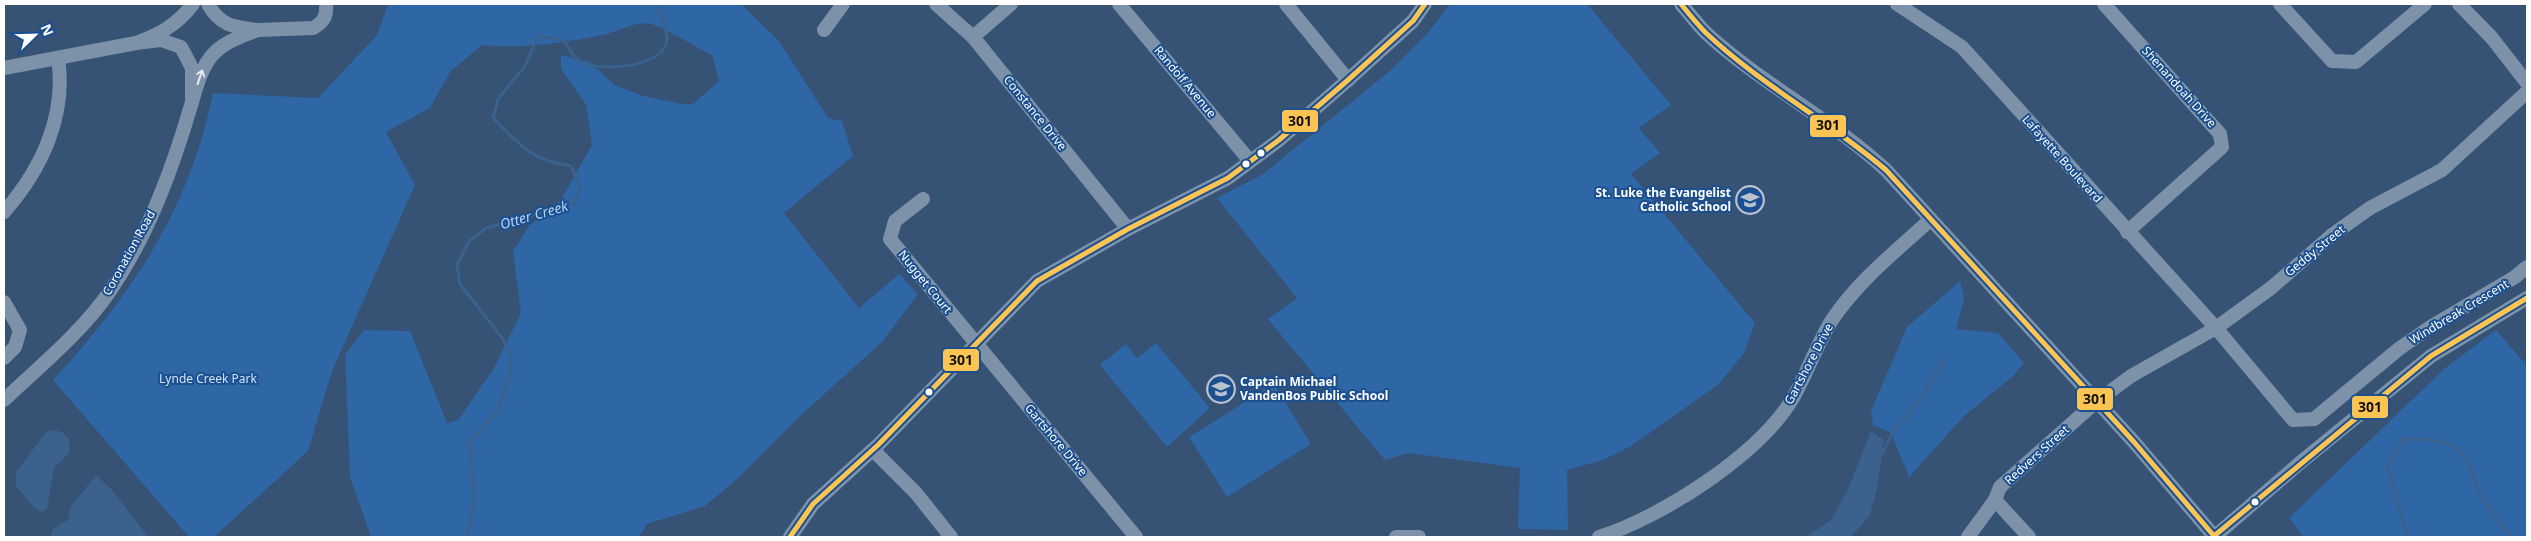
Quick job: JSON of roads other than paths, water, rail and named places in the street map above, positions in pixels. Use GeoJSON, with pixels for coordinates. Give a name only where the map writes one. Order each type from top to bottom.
{"type":"FeatureCollection","features":[{"type":"Feature","properties":{"kind":"street"},"geometry":{"type":"LineString","coordinates":[[181,47],[176,33],[181,19],[193,4]]}},
{"type":"Feature","properties":{"kind":"street"},"geometry":{"type":"LineString","coordinates":[[208,4],[222,30],[219,45],[214,51]]}},
{"type":"Feature","properties":{"kind":"street"},"geometry":{"type":"LineString","coordinates":[[136,43],[164,32],[194,11],[202,10],[235,27],[262,30],[313,28],[321,24],[327,13],[326,4]]}},
{"type":"Feature","properties":{"kind":"street"},"geometry":{"type":"LineString","coordinates":[[824,30],[843,4]]}},
{"type":"Feature","properties":{"kind":"street","name":"Constance Drive"},"geometry":{"type":"LineString","coordinates":[[936,4],[974,37],[1128,229]]}},
{"type":"Feature","properties":{"kind":"street"},"geometry":{"type":"LineString","coordinates":[[974,37],[1011,4]]}},
{"type":"Feature","properties":{"kind":"street","name":"Randolf Avenue"},"geometry":{"type":"LineString","coordinates":[[1119,4],[1250,161]]}},
{"type":"Feature","properties":{"kind":"street"},"geometry":{"type":"LineString","coordinates":[[1286,4],[1348,80]]}},
{"type":"Feature","properties":{"kind":"street"},"geometry":{"type":"LineString","coordinates":[[790,537],[813,504],[873,450],[1037,281],[1128,229],[1228,178],[1279,140],[1348,80],[1413,21],[1425,4]]}},
{"type":"Feature","properties":{"kind":"street"},"geometry":{"type":"LineString","coordinates":[[1681,4],[1705,32],[1741,62],[1858,144],[1909,194],[1930,220],[2134,442],[2214,537],[2301,462],[2431,356],[2527,298]]}},
{"type":"Feature","properties":{"kind":"street","name":"Lafayette Boulevard"},"geometry":{"type":"LineString","coordinates":[[1897,4],[1962,47],[2127,232],[2216,328]]}},
{"type":"Feature","properties":{"kind":"street","name":"Shenandoah Drive"},"geometry":{"type":"LineString","coordinates":[[2104,4],[2220,134],[2222,147],[2127,232]]}},
{"type":"Feature","properties":{"kind":"street"},"geometry":{"type":"LineString","coordinates":[[2280,4],[2332,61],[2356,62],[2425,4]]}},
{"type":"Feature","properties":{"kind":"street"},"geometry":{"type":"LineString","coordinates":[[2459,4],[2492,38],[2527,83]]}},
{"type":"Feature","properties":{"kind":"street"},"geometry":{"type":"LineString","coordinates":[[4,68],[161,40],[174,43],[193,55],[200,56],[214,51],[238,37],[262,30]]}},
{"type":"Feature","properties":{"kind":"street","name":"Coronation Road"},"geometry":{"type":"LineString","coordinates":[[181,47],[192,68],[192,102]]}},
{"type":"Feature","properties":{"kind":"street","name":"Coronation Road"},"geometry":{"type":"LineString","coordinates":[[4,400],[81,327],[110,290],[158,201],[204,66],[214,51]]}},
{"type":"Feature","properties":{"kind":"street"},"geometry":{"type":"LineString","coordinates":[[4,212],[31,178],[49,143],[58,101],[58,58]]}},
{"type":"Feature","properties":{"kind":"street","name":"Geddy Street"},"geometry":{"type":"LineString","coordinates":[[2096,402],[2131,376],[2216,328],[2271,288],[2332,235],[2370,208],[2442,170],[2527,92]]}},
{"type":"Feature","properties":{"kind":"street","name":"Nugget Court"},"geometry":{"type":"LineString","coordinates":[[923,199],[895,222],[890,239],[976,344]]}},
{"type":"Feature","properties":{"kind":"street","name":"Gartshore Drive"},"geometry":{"type":"LineString","coordinates":[[1599,537],[1629,528],[1676,500],[1721,471],[1765,436],[1792,398],[1832,321],[1858,288],[1930,220]]}},
{"type":"Feature","properties":{"kind":"street","name":"Windbreak Crescent"},"geometry":{"type":"LineString","coordinates":[[2216,328],[2293,420],[2314,419],[2400,348],[2432,326],[2515,277],[2527,267]]}},
{"type":"Feature","properties":{"kind":"street"},"geometry":{"type":"LineString","coordinates":[[4,302],[20,330],[15,347],[4,358]]}},
{"type":"Feature","properties":{"kind":"street","name":"Gartshore Drive"},"geometry":{"type":"LineString","coordinates":[[976,344],[1136,537]]}},
{"type":"Feature","properties":{"kind":"street","name":"Redvers Street"},"geometry":{"type":"LineString","coordinates":[[1968,537],[1995,500],[2000,487],[2096,402]]}},
{"type":"Feature","properties":{"kind":"street"},"geometry":{"type":"LineString","coordinates":[[873,450],[916,493],[951,537]]}},
{"type":"Feature","properties":{"kind":"street"},"geometry":{"type":"LineString","coordinates":[[1995,500],[2029,537]]}},
{"type":"Feature","properties":{"kind":"street"},"geometry":{"type":"LineString","coordinates":[[1396,537],[1419,537]]}},
{"type":"Feature","properties":{"kind":"waterway","name":"Otter Creek"},"geometry":{"type":"LineString","coordinates":[[467,537],[475,497],[469,442],[498,410],[510,377],[510,354],[503,339],[460,284],[457,265],[469,241],[486,228],[574,204],[580,187],[571,166],[546,160],[527,150],[493,118],[498,99],[525,66],[538,36],[563,40],[575,57],[589,64],[613,67],[626,66],[651,59],[660,53],[667,41],[664,24],[656,4]]}},
{"type":"Feature","properties":{"kind":"waterway"},"geometry":{"type":"LineString","coordinates":[[1879,455],[1883,453],[1892,433],[1917,404],[1944,359]]}},
{"type":"Feature","properties":{"kind":"waterway"},"geometry":{"type":"LineString","coordinates":[[2405,537],[2406,531],[2387,465],[2404,439],[2439,442],[2450,445],[2457,450],[2467,462],[2485,503],[2512,537]]}},
{"type":"Feature","properties":{"kind":"place","name":"St. Luke the Evangelist Catholic School"},"geometry":{"type":"Point","coordinates":[1750,200]}},
{"type":"Feature","properties":{"kind":"place","name":"Captain Michael VandenBos Public School"},"geometry":{"type":"Point","coordinates":[1221,389]}},
{"type":"Feature","properties":{"kind":"park label","name":"Lynde Creek Park"},"geometry":{"type":"Point","coordinates":[208,379]}}]}
